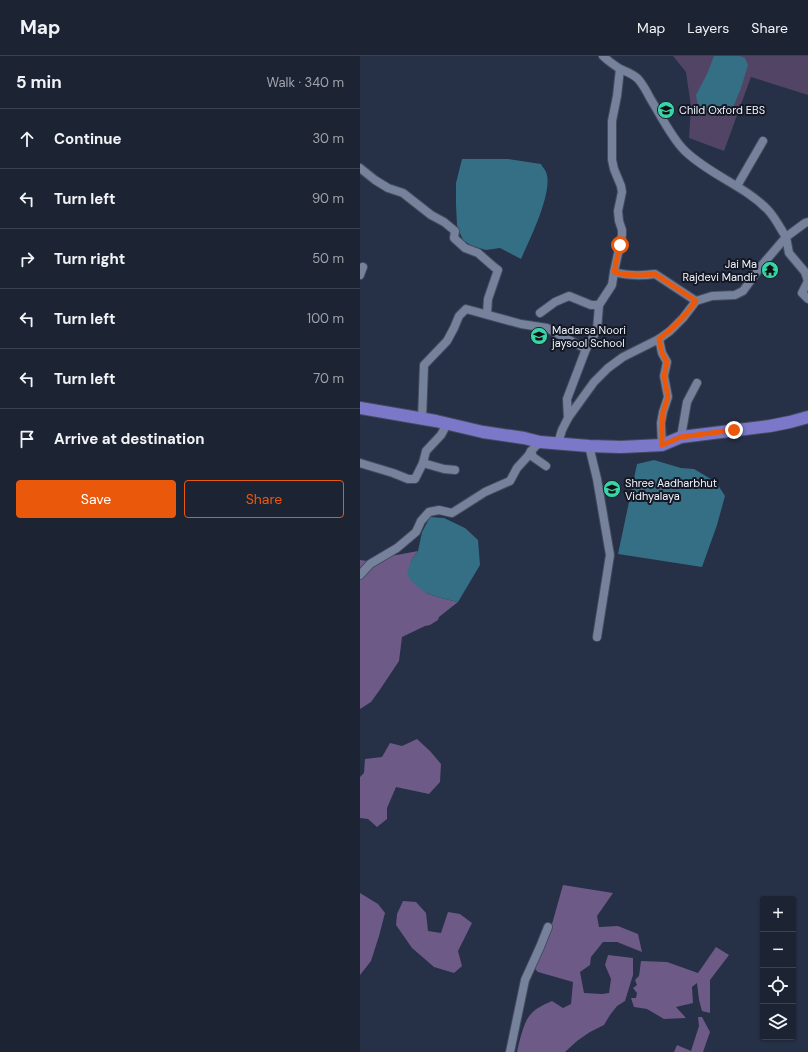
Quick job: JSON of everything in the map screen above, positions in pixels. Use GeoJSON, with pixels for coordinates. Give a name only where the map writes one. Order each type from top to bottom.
{"type":"FeatureCollection","features":[{"type":"Feature","properties":{"kind":"main road"},"geometry":{"type":"LineString","coordinates":[[360,408],[540,442],[621,447],[662,445],[681,437],[770,426],[808,417]]}},
{"type":"Feature","properties":{"kind":"street"},"geometry":{"type":"LineString","coordinates":[[603,56],[620,69],[632,74],[638,79],[670,131],[684,150],[708,170],[737,186],[768,210],[786,237],[789,253],[805,272],[808,281],[802,293],[808,299]]}},
{"type":"Feature","properties":{"kind":"street"},"geometry":{"type":"LineString","coordinates":[[568,418],[567,399],[586,349],[597,330],[599,305],[612,285],[620,245],[622,230],[618,211],[622,192],[612,160],[612,121],[620,69]]}},
{"type":"Feature","properties":{"kind":"street"},"geometry":{"type":"LineString","coordinates":[[737,186],[763,141]]}},
{"type":"Feature","properties":{"kind":"street"},"geometry":{"type":"LineString","coordinates":[[360,168],[388,188],[403,193],[431,215],[444,222],[455,231],[454,238],[465,248],[478,253],[498,270],[488,299],[487,314]]}},
{"type":"Feature","properties":{"kind":"street"},"geometry":{"type":"LineString","coordinates":[[558,443],[568,418],[594,382],[608,368],[623,357],[659,339],[670,331],[684,318],[696,301],[712,296],[736,295],[743,291],[762,265],[786,237],[808,222]]}},
{"type":"Feature","properties":{"kind":"street"},"geometry":{"type":"LineString","coordinates":[[614,272],[626,275],[655,274],[696,301]]}},
{"type":"Feature","properties":{"kind":"street"},"geometry":{"type":"LineString","coordinates":[[540,313],[555,302],[569,296],[591,305],[599,305]]}},
{"type":"Feature","properties":{"kind":"street"},"geometry":{"type":"LineString","coordinates":[[422,419],[424,365],[447,341],[459,316],[466,308],[522,324],[547,328],[586,349]]}},
{"type":"Feature","properties":{"kind":"street"},"geometry":{"type":"LineString","coordinates":[[659,339],[662,353],[667,362],[664,376],[668,397],[663,412],[662,445]]}},
{"type":"Feature","properties":{"kind":"street"},"geometry":{"type":"LineString","coordinates":[[681,437],[687,402],[697,384]]}},
{"type":"Feature","properties":{"kind":"street"},"geometry":{"type":"LineString","coordinates":[[360,463],[408,479],[415,479],[423,463],[426,451],[441,435],[447,424]]}},
{"type":"Feature","properties":{"kind":"street"},"geometry":{"type":"LineString","coordinates":[[360,576],[370,564],[397,548],[416,532],[421,521],[429,512],[439,510],[452,513],[485,492],[510,481],[516,468],[540,442]]}},
{"type":"Feature","properties":{"kind":"street"},"geometry":{"type":"LineString","coordinates":[[589,446],[597,479],[610,555],[597,638]]}},
{"type":"Feature","properties":{"kind":"street"},"geometry":{"type":"LineString","coordinates":[[531,451],[532,457],[546,466]]}},
{"type":"Feature","properties":{"kind":"street"},"geometry":{"type":"LineString","coordinates":[[423,463],[444,469],[455,470]]}},
{"type":"Feature","properties":{"kind":"street"},"geometry":{"type":"LineString","coordinates":[[510,1052],[525,980],[548,927]]}},
{"type":"Feature","properties":{"kind":"shaded area"},"geometry":{"type":"Polygon","coordinates":[[[673,56],[808,56],[808,95],[751,77],[724,151],[689,138],[691,107],[686,72],[673,56]]]}},
{"type":"Feature","properties":{"kind":"shaded area"},"geometry":{"type":"Polygon","coordinates":[[[418,551],[411,561],[426,593],[458,602],[439,617],[438,620],[430,625],[402,637],[399,661],[371,702],[360,709],[360,560],[381,563],[391,556],[418,551]]]}},
{"type":"Feature","properties":{"kind":"shaded area"},"geometry":{"type":"Polygon","coordinates":[[[417,739],[441,764],[440,782],[429,794],[396,787],[387,808],[387,819],[377,827],[368,819],[360,818],[360,777],[364,773],[365,759],[382,757],[390,743],[402,746],[417,739]]]}},
{"type":"Feature","properties":{"kind":"shaded area"},"geometry":{"type":"Polygon","coordinates":[[[563,885],[613,893],[597,916],[599,927],[618,926],[638,934],[642,952],[617,942],[603,942],[591,957],[590,965],[580,972],[584,993],[609,993],[611,979],[605,965],[608,955],[633,958],[633,975],[625,1001],[617,1006],[604,1025],[577,1041],[565,1052],[517,1052],[524,1026],[528,1017],[533,1012],[552,1001],[563,1008],[571,1004],[573,982],[538,972],[535,969],[550,931],[563,885]]]}},
{"type":"Feature","properties":{"kind":"shaded area"},"geometry":{"type":"Polygon","coordinates":[[[360,893],[378,904],[385,913],[371,961],[360,975],[360,893]]]}},
{"type":"Feature","properties":{"kind":"shaded area"},"geometry":{"type":"Polygon","coordinates":[[[403,901],[416,902],[426,913],[428,931],[441,933],[448,912],[460,914],[472,923],[458,951],[462,966],[454,973],[434,967],[412,948],[396,925],[397,914],[403,901]]]}},
{"type":"Feature","properties":{"kind":"shaded area"},"geometry":{"type":"Polygon","coordinates":[[[716,947],[729,955],[710,980],[710,1013],[702,1011],[697,983],[692,987],[693,1003],[676,1007],[686,1018],[664,1019],[647,1009],[634,1007],[631,998],[636,998],[637,993],[633,988],[637,985],[635,980],[639,976],[641,961],[667,962],[698,973],[716,947]]]}},
{"type":"Feature","properties":{"kind":"shaded area"},"geometry":{"type":"Polygon","coordinates":[[[698,1017],[702,1017],[710,1032],[703,1052],[674,1052],[677,1045],[691,1051],[699,1026],[698,1017]]]}},
{"type":"Feature","properties":{"kind":"water"},"geometry":{"type":"Polygon","coordinates":[[[714,56],[740,56],[745,58],[748,65],[732,110],[725,116],[698,106],[696,95],[714,56]]]}},
{"type":"Feature","properties":{"kind":"water"},"geometry":{"type":"Polygon","coordinates":[[[462,159],[508,159],[541,164],[546,171],[548,180],[544,203],[535,229],[521,259],[500,248],[486,250],[472,246],[463,240],[457,225],[456,205],[456,183],[462,159]]]}},
{"type":"Feature","properties":{"kind":"water"},"geometry":{"type":"Polygon","coordinates":[[[654,460],[681,468],[694,469],[716,482],[725,496],[717,525],[702,567],[618,554],[637,464],[654,460]]]}},
{"type":"Feature","properties":{"kind":"water"},"geometry":{"type":"Polygon","coordinates":[[[430,517],[444,518],[465,528],[478,540],[480,565],[458,602],[426,593],[411,581],[407,573],[411,561],[418,551],[422,532],[430,517]]]}},
{"type":"Feature","properties":{"kind":"place","name":"Child Oxford EBS"},"geometry":{"type":"Point","coordinates":[666,110]}},
{"type":"Feature","properties":{"kind":"place","name":"Jai Ma Rajdevi Mandir"},"geometry":{"type":"Point","coordinates":[770,270]}},
{"type":"Feature","properties":{"kind":"place","name":"Madarsa Noori jaysool School"},"geometry":{"type":"Point","coordinates":[539,336]}},
{"type":"Feature","properties":{"kind":"place","name":"Shree Aadharbhut Vidhyalaya"},"geometry":{"type":"Point","coordinates":[612,489]}},
{"type":"Feature","properties":{"kind":"route"},"geometry":{"type":"LineString","coordinates":[[620,245],[614,272],[626,275],[655,274],[696,301],[684,318],[659,339],[662,353],[667,362],[664,376],[668,397],[663,412],[662,445],[681,437],[734,430]]}}]}
